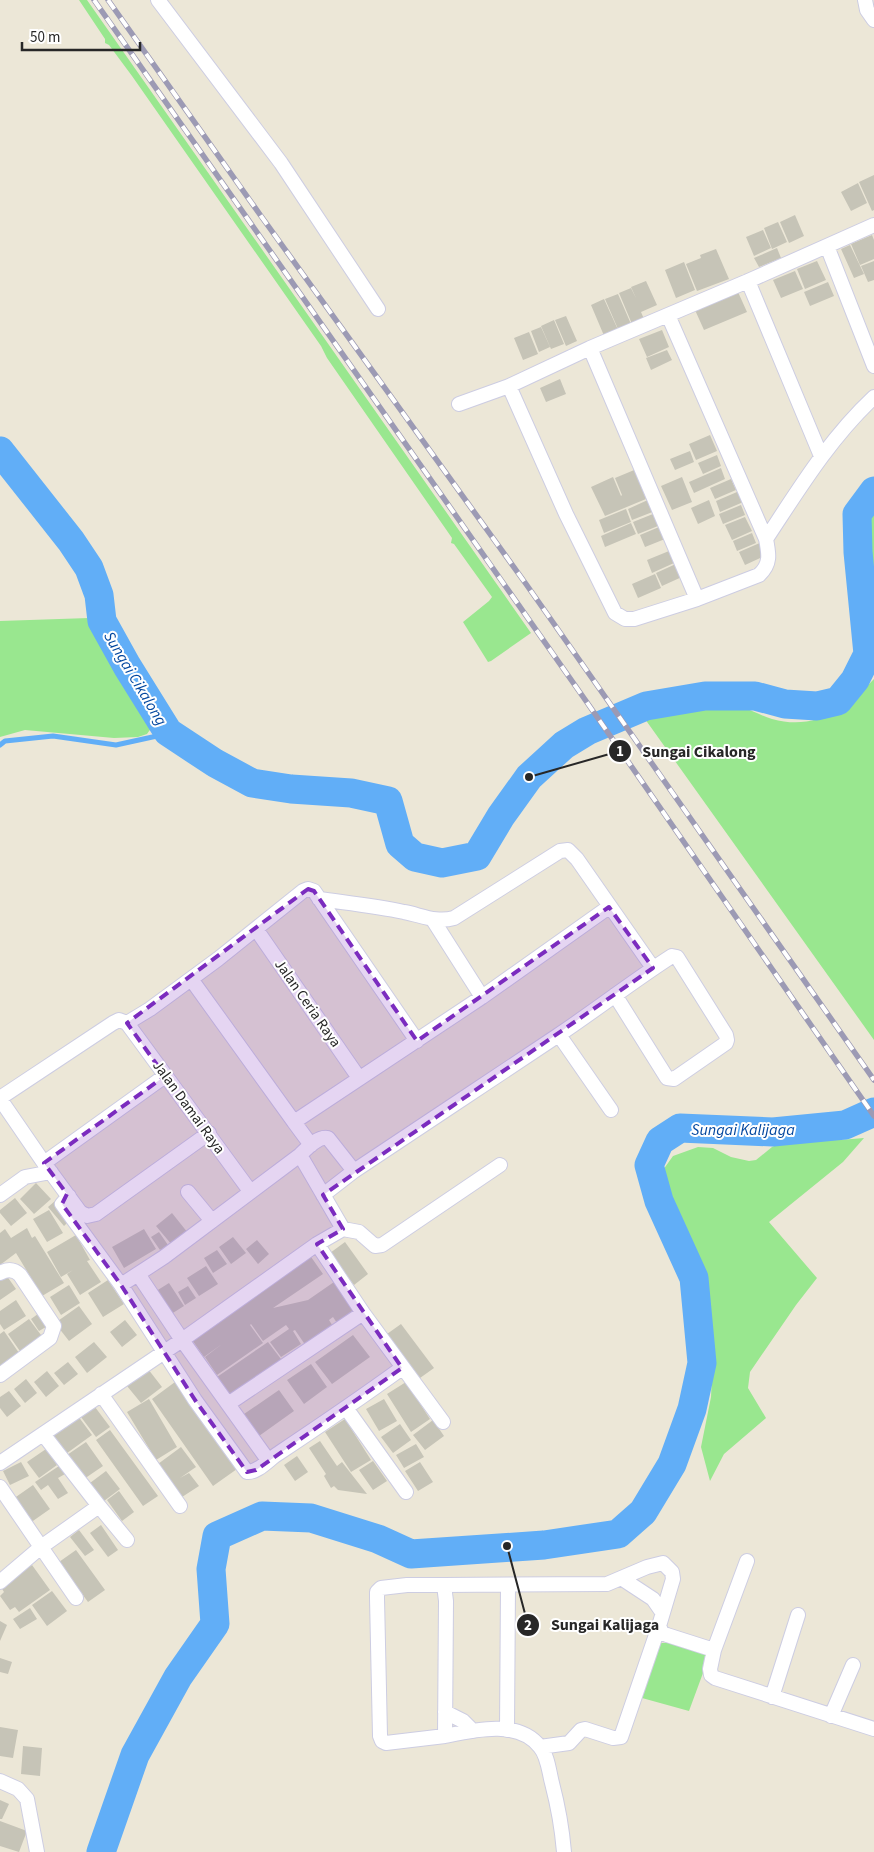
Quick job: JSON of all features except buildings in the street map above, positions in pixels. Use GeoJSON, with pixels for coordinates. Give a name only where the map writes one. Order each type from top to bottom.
{"type":"FeatureCollection","features":[{"type":"Feature","properties":{"kind":"street"},"geometry":{"type":"LineString","coordinates":[[158,0],[281,163],[378,309]]}},
{"type":"Feature","properties":{"kind":"street"},"geometry":{"type":"LineString","coordinates":[[865,0],[867,10],[874,20]]}},
{"type":"Feature","properties":{"kind":"street"},"geometry":{"type":"LineString","coordinates":[[459,404],[509,386],[590,348],[748,281],[874,224]]}},
{"type":"Feature","properties":{"kind":"street"},"geometry":{"type":"LineString","coordinates":[[827,246],[874,366]]}},
{"type":"Feature","properties":{"kind":"street"},"geometry":{"type":"LineString","coordinates":[[748,281],[821,456]]}},
{"type":"Feature","properties":{"kind":"street"},"geometry":{"type":"LineString","coordinates":[[509,386],[566,514],[615,614],[625,619],[634,620],[697,599],[759,575],[766,568],[769,559],[766,540],[668,315]]}},
{"type":"Feature","properties":{"kind":"street"},"geometry":{"type":"LineString","coordinates":[[590,348],[697,599]]}},
{"type":"Feature","properties":{"kind":"street"},"geometry":{"type":"LineString","coordinates":[[766,540],[821,456],[854,415],[874,397]]}},
{"type":"Feature","properties":{"kind":"street"},"geometry":{"type":"LineString","coordinates":[[319,898],[405,912],[433,920],[448,920],[564,850],[571,852],[574,856],[652,968]]}},
{"type":"Feature","properties":{"kind":"street"},"geometry":{"type":"LineString","coordinates":[[209,1133],[93,1216],[83,1214],[44,1170],[0,1098],[112,1023],[118,1020],[127,1023],[192,979],[308,889],[314,891],[417,1041]]}},
{"type":"Feature","properties":{"kind":"street"},"geometry":{"type":"LineString","coordinates":[[294,1122],[482,997],[609,907]]}},
{"type":"Feature","properties":{"kind":"street"},"geometry":{"type":"LineString","coordinates":[[433,920],[482,997]]}},
{"type":"Feature","properties":{"kind":"street","name":"Jalan Ceria Raya"},"geometry":{"type":"LineString","coordinates":[[256,928],[359,1078]]}},
{"type":"Feature","properties":{"kind":"street"},"geometry":{"type":"LineString","coordinates":[[322,1195],[354,1171],[558,1035],[652,968],[672,956],[676,957],[726,1035],[727,1040],[724,1046],[674,1079],[667,1078],[615,995]]}},
{"type":"Feature","properties":{"kind":"street"},"geometry":{"type":"LineString","coordinates":[[192,979],[310,1145]]}},
{"type":"Feature","properties":{"kind":"street","name":"Jalan Damai Raya"},"geometry":{"type":"LineString","coordinates":[[127,1023],[250,1191]]}},
{"type":"Feature","properties":{"kind":"street"},"geometry":{"type":"LineString","coordinates":[[558,1035],[611,1110]]}},
{"type":"Feature","properties":{"kind":"street"},"geometry":{"type":"LineString","coordinates":[[0,1195],[25,1177],[44,1170],[165,1076]]}},
{"type":"Feature","properties":{"kind":"street"},"geometry":{"type":"LineString","coordinates":[[121,1285],[164,1257],[323,1137],[328,1138],[354,1171]]}},
{"type":"Feature","properties":{"kind":"street"},"geometry":{"type":"LineString","coordinates":[[300,1155],[343,1229]]}},
{"type":"Feature","properties":{"kind":"street"},"geometry":{"type":"LineString","coordinates":[[0,1463],[182,1340],[317,1244],[343,1229],[356,1231],[375,1246],[382,1245],[500,1165]]}},
{"type":"Feature","properties":{"kind":"street"},"geometry":{"type":"LineString","coordinates":[[188,1192],[212,1221]]}},
{"type":"Feature","properties":{"kind":"street"},"geometry":{"type":"LineString","coordinates":[[68,1196],[62,1204],[121,1285],[195,1400],[247,1472],[256,1470],[402,1368]]}},
{"type":"Feature","properties":{"kind":"street"},"geometry":{"type":"LineString","coordinates":[[317,1244],[363,1313],[443,1422]]}},
{"type":"Feature","properties":{"kind":"street"},"geometry":{"type":"LineString","coordinates":[[0,1273],[8,1270],[17,1272],[20,1275],[54,1326],[54,1330],[50,1338],[0,1375]]}},
{"type":"Feature","properties":{"kind":"street"},"geometry":{"type":"LineString","coordinates":[[138,1274],[182,1340],[268,1460]]}},
{"type":"Feature","properties":{"kind":"street"},"geometry":{"type":"LineString","coordinates":[[228,1404],[363,1313]]}},
{"type":"Feature","properties":{"kind":"street"},"geometry":{"type":"LineString","coordinates":[[101,1394],[180,1506]]}},
{"type":"Feature","properties":{"kind":"street"},"geometry":{"type":"LineString","coordinates":[[346,1408],[406,1492]]}},
{"type":"Feature","properties":{"kind":"street"},"geometry":{"type":"LineString","coordinates":[[43,1434],[127,1540]]}},
{"type":"Feature","properties":{"kind":"street"},"geometry":{"type":"LineString","coordinates":[[0,1487],[76,1598]]}},
{"type":"Feature","properties":{"kind":"street"},"geometry":{"type":"LineString","coordinates":[[0,1582],[41,1547],[99,1506]]}},
{"type":"Feature","properties":{"kind":"street"},"geometry":{"type":"LineString","coordinates":[[747,1561],[714,1650],[710,1669],[711,1674],[715,1678],[874,1729]]}},
{"type":"Feature","properties":{"kind":"street"},"geometry":{"type":"LineString","coordinates":[[540,1747],[569,1743],[585,1729],[613,1738],[621,1737],[673,1579],[669,1568],[663,1563],[655,1564],[607,1584],[407,1585],[381,1588],[378,1592],[378,1598],[380,1736],[382,1741],[386,1743],[473,1731],[507,1730],[528,1736],[540,1747],[546,1759],[562,1822],[564,1852]]}},
{"type":"Feature","properties":{"kind":"street"},"geometry":{"type":"LineString","coordinates":[[621,1578],[652,1599],[662,1612]]}},
{"type":"Feature","properties":{"kind":"street"},"geometry":{"type":"LineString","coordinates":[[444,1585],[446,1601],[445,1736]]}},
{"type":"Feature","properties":{"kind":"street"},"geometry":{"type":"LineString","coordinates":[[507,1730],[508,1585]]}},
{"type":"Feature","properties":{"kind":"street"},"geometry":{"type":"LineString","coordinates":[[772,1697],[798,1615]]}},
{"type":"Feature","properties":{"kind":"street"},"geometry":{"type":"LineString","coordinates":[[658,1626],[662,1633],[714,1650]]}},
{"type":"Feature","properties":{"kind":"street"},"geometry":{"type":"LineString","coordinates":[[831,1716],[853,1665]]}},
{"type":"Feature","properties":{"kind":"street"},"geometry":{"type":"LineString","coordinates":[[445,1712],[463,1721],[473,1731]]}},
{"type":"Feature","properties":{"kind":"street"},"geometry":{"type":"LineString","coordinates":[[0,1781],[18,1789],[27,1799],[37,1852]]}},
{"type":"Feature","properties":{"kind":"highlighted area"},"geometry":{"type":"Polygon","coordinates":[[[308,889],[314,891],[417,1041],[609,907],[653,968],[323,1195],[343,1229],[317,1244],[402,1368],[256,1470],[247,1472],[195,1400],[121,1285],[62,1204],[67,1194],[44,1163],[165,1076],[127,1023],[308,889]]]}},
{"type":"Feature","properties":{"kind":"green space"},"geometry":{"type":"Polygon","coordinates":[[[79,0],[87,0],[531,633],[491,661],[488,662],[463,622],[492,597],[454,544],[451,543],[452,538],[327,358],[321,346],[132,76],[109,45],[105,43],[105,39],[79,0]]]}},
{"type":"Feature","properties":{"kind":"green space"},"geometry":{"type":"Polygon","coordinates":[[[874,510],[874,583],[860,538],[874,510]]]}},
{"type":"Feature","properties":{"kind":"green space"},"geometry":{"type":"Polygon","coordinates":[[[89,618],[110,655],[135,690],[154,724],[147,734],[138,737],[114,738],[25,730],[0,737],[0,621],[89,618]]]}},
{"type":"Feature","properties":{"kind":"green space"},"geometry":{"type":"Polygon","coordinates":[[[874,679],[874,1040],[640,712],[677,705],[715,704],[744,708],[772,719],[802,722],[816,720],[840,708],[852,700],[874,679]]]}},
{"type":"Feature","properties":{"kind":"green space"},"geometry":{"type":"Polygon","coordinates":[[[804,1136],[840,1140],[864,1138],[843,1162],[769,1222],[817,1278],[750,1372],[748,1388],[766,1418],[724,1454],[710,1481],[701,1447],[711,1397],[713,1354],[711,1319],[697,1269],[682,1227],[663,1189],[663,1170],[673,1156],[698,1147],[713,1148],[731,1157],[749,1161],[756,1160],[772,1147],[789,1139],[804,1136]]]}},
{"type":"Feature","properties":{"kind":"green space"},"geometry":{"type":"Polygon","coordinates":[[[661,1643],[669,1643],[710,1654],[689,1711],[642,1698],[661,1643]]]}},
{"type":"Feature","properties":{"kind":"waterway","name":"Sungai Cikalong"},"geometry":{"type":"LineString","coordinates":[[0,451],[71,541],[89,568],[99,595],[102,621],[127,666],[168,732],[215,763],[252,783],[291,789],[351,793],[388,801],[400,844],[415,857],[442,863],[477,856],[501,816],[529,777],[564,745],[587,731],[646,706],[705,696],[755,696],[785,704],[817,706],[838,701],[855,680],[868,654],[858,552],[857,514],[874,491]]}},
{"type":"Feature","properties":{"kind":"waterway"},"geometry":{"type":"LineString","coordinates":[[0,745],[5,741],[53,736],[116,745],[168,732]]}},
{"type":"Feature","properties":{"kind":"waterway","name":"Sungai Kalijaga"},"geometry":{"type":"LineString","coordinates":[[101,1852],[135,1755],[178,1677],[215,1624],[211,1569],[217,1536],[262,1516],[311,1518],[378,1539],[411,1554],[544,1545],[618,1534],[643,1512],[672,1464],[692,1409],[702,1363],[694,1278],[659,1201],[649,1165],[660,1141],[680,1128],[773,1132],[845,1125],[874,1112]]}},
{"type":"Feature","properties":{"kind":"railway"},"geometry":{"type":"LineString","coordinates":[[94,0],[586,701],[874,1116]]}},
{"type":"Feature","properties":{"kind":"railway"},"geometry":{"type":"LineString","coordinates":[[108,0],[526,584],[874,1080]]}},
{"type":"Feature","properties":{"kind":"place","name":"Sungai Cikalong"},"geometry":{"type":"Point","coordinates":[529,777]}},
{"type":"Feature","properties":{"kind":"place","name":"Sungai Kalijaga"},"geometry":{"type":"Point","coordinates":[507,1546]}}]}
